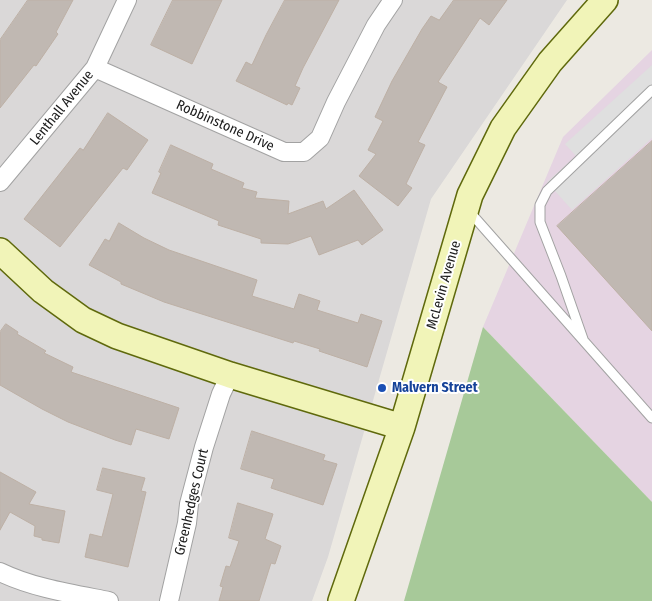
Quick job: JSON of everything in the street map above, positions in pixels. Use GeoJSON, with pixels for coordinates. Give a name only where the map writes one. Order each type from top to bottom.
{"type":"FeatureCollection","features":[{"type":"Feature","properties":{"kind":"street","name":"Lenthall Avenue"},"geometry":{"type":"LineString","coordinates":[[0,182],[95,68],[127,0]]}},
{"type":"Feature","properties":{"kind":"street","name":"Robbinstone Drive"},"geometry":{"type":"LineString","coordinates":[[95,68],[284,152],[304,152],[320,138],[336,102],[376,25],[393,0]]}},
{"type":"Feature","properties":{"kind":"street","name":"McLevin Avenue"},"geometry":{"type":"LineString","coordinates":[[341,601],[402,427],[470,195],[503,128],[550,62],[606,0]]}},
{"type":"Feature","properties":{"kind":"street"},"geometry":{"type":"LineString","coordinates":[[0,251],[44,291],[83,320],[117,336],[230,375],[402,427]]}},
{"type":"Feature","properties":{"kind":"street","name":"Greenhedges Court"},"geometry":{"type":"LineString","coordinates":[[169,601],[185,532],[189,504],[204,447],[221,394],[230,375]]}},
{"type":"Feature","properties":{"kind":"street"},"geometry":{"type":"LineString","coordinates":[[0,572],[50,589],[109,601]]}},
{"type":"Feature","properties":{"kind":"lane"},"geometry":{"type":"LineString","coordinates":[[583,339],[540,222],[540,205],[547,190],[652,90]]}},
{"type":"Feature","properties":{"kind":"lane"},"geometry":{"type":"LineString","coordinates":[[466,208],[652,418]]}},
{"type":"Feature","properties":{"kind":"shaded area"},"geometry":{"type":"Polygon","coordinates":[[[0,0],[567,0],[431,199],[328,557],[312,601],[0,601],[0,0]]]}},
{"type":"Feature","properties":{"kind":"shaded area"},"geometry":{"type":"Polygon","coordinates":[[[652,50],[652,502],[483,327],[563,137],[652,50]]]}},
{"type":"Feature","properties":{"kind":"shaded area"},"geometry":{"type":"Polygon","coordinates":[[[652,65],[652,138],[572,210],[547,182],[576,156],[565,144],[652,65]]]}},
{"type":"Feature","properties":{"kind":"green space"},"geometry":{"type":"Polygon","coordinates":[[[483,327],[652,502],[652,601],[404,601],[483,327]]]}},
{"type":"Feature","properties":{"kind":"building"},"geometry":{"type":"Polygon","coordinates":[[[28,0],[73,0],[56,32],[58,34],[36,66],[34,65],[0,108],[0,40],[28,0]]]}},
{"type":"Feature","properties":{"kind":"building"},"geometry":{"type":"Polygon","coordinates":[[[173,0],[222,0],[192,64],[151,45],[173,0]]]}},
{"type":"Feature","properties":{"kind":"building"},"geometry":{"type":"Polygon","coordinates":[[[285,0],[339,0],[303,68],[295,86],[300,88],[292,105],[288,103],[287,105],[236,81],[246,62],[252,65],[285,0]]]}},
{"type":"Feature","properties":{"kind":"building"},"geometry":{"type":"Polygon","coordinates":[[[454,0],[507,0],[489,25],[480,18],[438,82],[447,87],[418,142],[425,145],[406,184],[412,188],[398,206],[359,176],[376,154],[368,150],[383,121],[375,117],[392,81],[422,29],[431,16],[439,20],[454,0]]]}},
{"type":"Feature","properties":{"kind":"building"},"geometry":{"type":"Polygon","coordinates":[[[108,113],[148,140],[127,170],[123,168],[60,247],[24,219],[80,148],[83,150],[108,113]]]}},
{"type":"Feature","properties":{"kind":"building"},"geometry":{"type":"Polygon","coordinates":[[[652,141],[652,331],[557,226],[652,141]]]}},
{"type":"Feature","properties":{"kind":"building"},"geometry":{"type":"Polygon","coordinates":[[[171,145],[213,164],[211,169],[244,183],[242,188],[257,192],[255,198],[289,201],[288,214],[323,201],[326,209],[354,190],[383,230],[362,245],[358,240],[319,255],[311,236],[288,244],[261,243],[261,239],[218,225],[219,221],[152,193],[171,145]]]}},
{"type":"Feature","properties":{"kind":"building"},"geometry":{"type":"Polygon","coordinates":[[[119,223],[169,250],[257,280],[252,296],[294,309],[299,294],[320,301],[317,310],[358,323],[361,314],[382,321],[367,367],[319,351],[320,349],[294,341],[293,343],[164,302],[121,284],[121,282],[89,265],[105,239],[109,241],[119,223]]]}},
{"type":"Feature","properties":{"kind":"building"},"geometry":{"type":"Polygon","coordinates":[[[6,324],[18,332],[17,334],[46,351],[44,353],[73,367],[71,372],[179,408],[169,439],[136,429],[131,445],[115,440],[68,422],[0,385],[0,332],[6,324]]]}},
{"type":"Feature","properties":{"kind":"building"},"geometry":{"type":"Polygon","coordinates":[[[252,431],[325,455],[323,460],[337,464],[323,505],[271,488],[274,479],[241,469],[252,431]]]}},
{"type":"Feature","properties":{"kind":"building"},"geometry":{"type":"Polygon","coordinates":[[[103,468],[145,478],[141,491],[146,492],[128,567],[85,557],[90,534],[102,537],[113,494],[97,490],[103,468]]]}},
{"type":"Feature","properties":{"kind":"building"},"geometry":{"type":"Polygon","coordinates":[[[0,472],[36,492],[29,504],[65,511],[59,543],[42,540],[42,538],[34,536],[35,526],[10,512],[0,530],[0,472]]]}},
{"type":"Feature","properties":{"kind":"building"},"geometry":{"type":"Polygon","coordinates":[[[238,503],[273,514],[265,539],[281,546],[275,564],[271,563],[259,601],[219,601],[223,587],[220,586],[226,566],[230,567],[239,541],[229,538],[238,503]]]}},
{"type":"Feature","properties":{"kind":"place","name":"Malvern Street"},"geometry":{"type":"Point","coordinates":[382,388]}}]}
